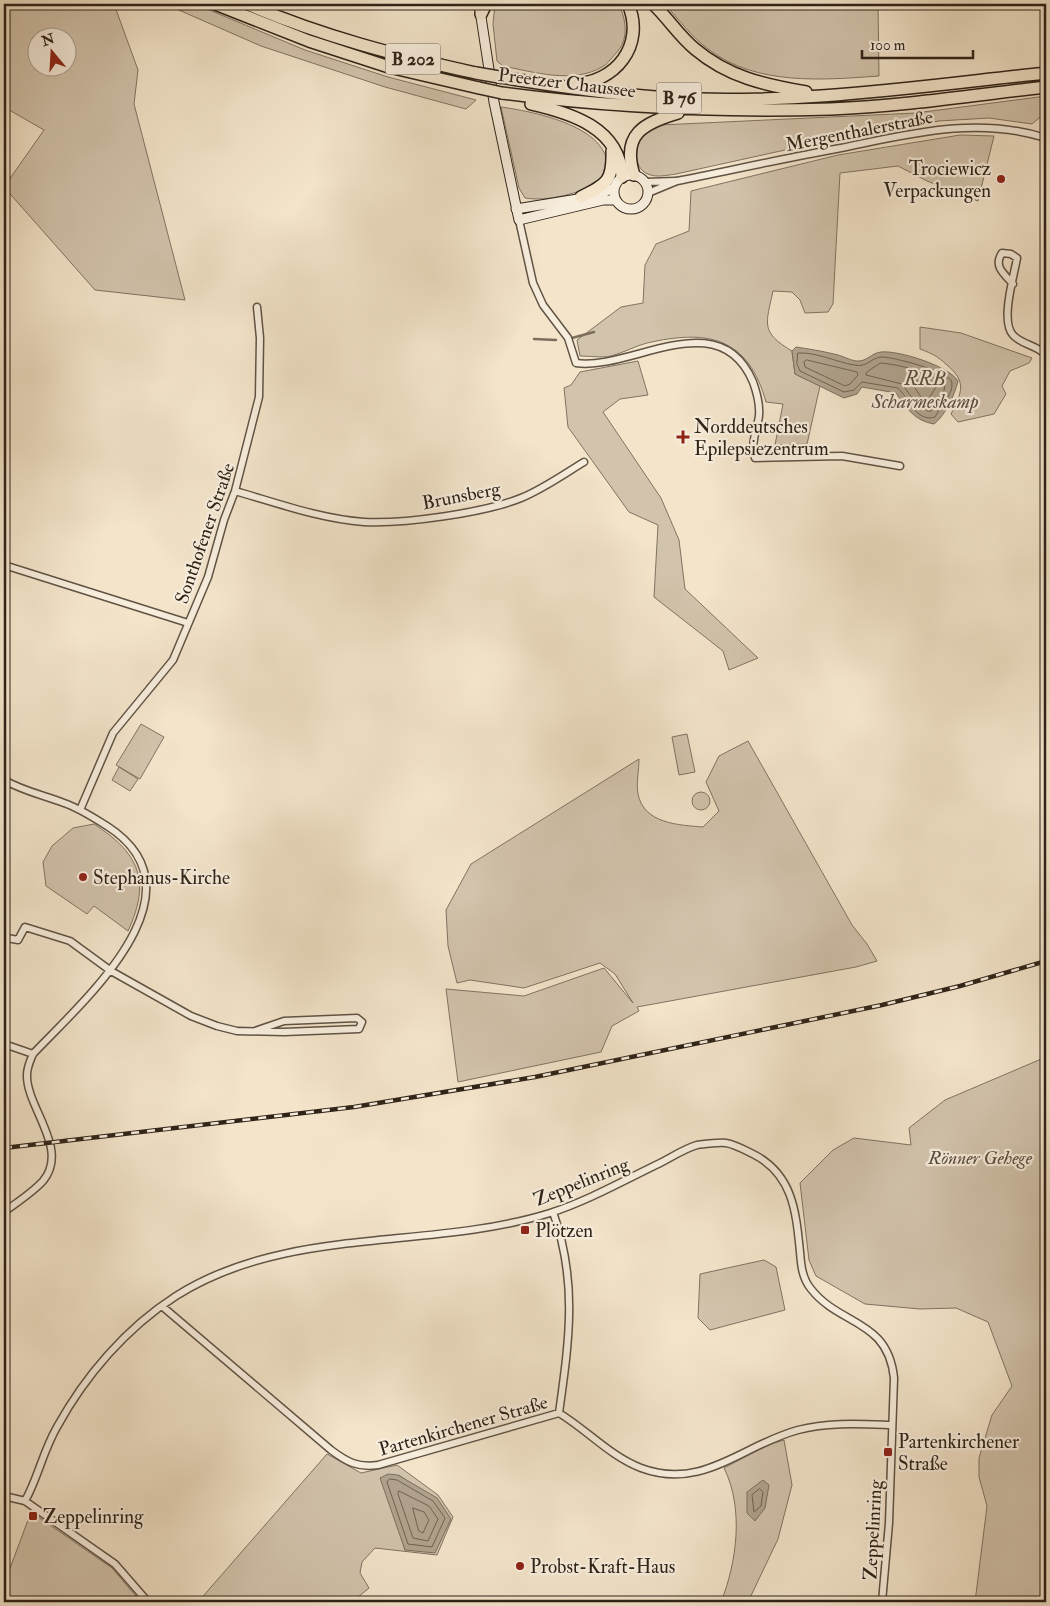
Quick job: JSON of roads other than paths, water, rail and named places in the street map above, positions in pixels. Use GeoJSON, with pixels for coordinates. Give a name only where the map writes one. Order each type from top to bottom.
{"type":"FeatureCollection","features":[{"type":"Feature","properties":{"kind":"highway","name":"Preetzer Chaussee"},"geometry":{"type":"LineString","coordinates":[[215,4],[309,41],[389,67],[502,93],[617,107],[689,110],[832,109],[914,103],[1046,87]]}},
{"type":"Feature","properties":{"kind":"highway","name":"Preetzer Chaussee"},"geometry":{"type":"LineString","coordinates":[[247,4],[313,29],[388,53],[476,73],[594,92],[673,98],[827,96],[1046,73]]}},
{"type":"Feature","properties":{"kind":"highway","name":"B 76"},"geometry":{"type":"LineString","coordinates":[[532,82],[575,84],[589,82],[611,72],[621,64],[627,55],[633,38],[633,19],[628,4]]}},
{"type":"Feature","properties":{"kind":"highway","name":"B 76"},"geometry":{"type":"LineString","coordinates":[[653,4],[694,49],[724,69],[763,85],[827,96]]}},
{"type":"Feature","properties":{"kind":"highway","name":"B 76"},"geometry":{"type":"LineString","coordinates":[[502,93],[511,99],[555,109],[598,129],[620,160],[622,177]]}},
{"type":"Feature","properties":{"kind":"highway","name":"B 76"},"geometry":{"type":"LineString","coordinates":[[634,175],[630,152],[632,142],[640,130],[652,121],[689,110]]}},
{"type":"Feature","properties":{"kind":"highway"},"geometry":{"type":"LineString","coordinates":[[581,197],[604,185],[611,175],[613,166],[612,147]]}},
{"type":"Feature","properties":{"kind":"main road"},"geometry":{"type":"LineString","coordinates":[[482,7],[495,110],[516,209],[519,220],[602,200],[616,200],[625,207],[636,208],[645,202],[648,193],[645,182],[634,175],[622,177],[614,188],[601,194],[516,209]]}},
{"type":"Feature","properties":{"kind":"main road"},"geometry":{"type":"LineString","coordinates":[[614,188],[616,200]]}},
{"type":"Feature","properties":{"kind":"street","name":"Mergenthalerstraße"},"geometry":{"type":"LineString","coordinates":[[648,193],[678,182],[940,129],[989,127],[1010,129],[1046,138]]}},
{"type":"Feature","properties":{"kind":"street","name":"Mergenthalerstraße"},"geometry":{"type":"LineString","coordinates":[[645,182],[678,182]]}},
{"type":"Feature","properties":{"kind":"street"},"geometry":{"type":"LineString","coordinates":[[519,220],[533,283],[543,305],[568,338],[576,363],[613,362],[663,346],[713,345],[738,360],[752,382],[759,409],[753,450],[755,458],[842,456],[900,466]]}},
{"type":"Feature","properties":{"kind":"street"},"geometry":{"type":"LineString","coordinates":[[1013,284],[998,266],[998,259],[1002,253],[1011,254],[1016,258],[1013,284],[1006,316],[1012,334],[1046,355]]}},
{"type":"Feature","properties":{"kind":"street","name":"Sonthofener Straße"},"geometry":{"type":"LineString","coordinates":[[80,810],[113,733],[173,660],[208,577],[224,520],[235,491],[259,397],[260,338],[257,307]]}},
{"type":"Feature","properties":{"kind":"street","name":"Brunsberg"},"geometry":{"type":"LineString","coordinates":[[235,491],[304,511],[355,521],[395,521],[470,512],[513,500],[584,462]]}},
{"type":"Feature","properties":{"kind":"street"},"geometry":{"type":"LineString","coordinates":[[4,565],[188,623]]}},
{"type":"Feature","properties":{"kind":"street"},"geometry":{"type":"LineString","coordinates":[[4,780],[24,790],[66,803],[119,834],[132,849],[146,878],[148,895],[141,919],[111,971],[33,1054],[28,1063],[26,1077],[50,1143],[48,1172],[43,1181],[4,1212]]}},
{"type":"Feature","properties":{"kind":"street"},"geometry":{"type":"LineString","coordinates":[[7,938],[18,940],[25,928],[70,941],[111,971],[191,1016],[230,1029],[284,1032],[359,1029],[362,1022],[357,1018],[284,1021],[255,1030]]}},
{"type":"Feature","properties":{"kind":"street"},"geometry":{"type":"LineString","coordinates":[[4,1044],[33,1054]]}},
{"type":"Feature","properties":{"kind":"street","name":"Zeppelinring"},"geometry":{"type":"LineString","coordinates":[[25,1502],[56,1429],[78,1393],[114,1347],[175,1297],[210,1278],[244,1264],[282,1253],[469,1231],[552,1212],[604,1190],[696,1146],[725,1143],[759,1157],[777,1171],[791,1195],[797,1215],[801,1265],[809,1286],[820,1298],[873,1333],[886,1350],[894,1378],[889,1523],[882,1602]]}},
{"type":"Feature","properties":{"kind":"street"},"geometry":{"type":"LineString","coordinates":[[552,1212],[566,1266],[571,1305],[559,1413]]}},
{"type":"Feature","properties":{"kind":"street","name":"Partenkirchener Straße"},"geometry":{"type":"LineString","coordinates":[[163,1307],[331,1450],[356,1466],[378,1465],[559,1413],[624,1460],[661,1473],[680,1474],[713,1468],[766,1441],[798,1430],[842,1423],[892,1425]]}},
{"type":"Feature","properties":{"kind":"street"},"geometry":{"type":"LineString","coordinates":[[4,1496],[25,1502],[115,1564],[148,1602]]}},
{"type":"Feature","properties":{"kind":"water","name":"RRB Scharmeskamp"},"geometry":{"type":"Polygon","coordinates":[[[796,347],[820,351],[856,361],[881,352],[910,356],[945,370],[958,381],[949,404],[942,416],[934,424],[916,417],[907,409],[896,393],[862,387],[857,394],[844,398],[795,374],[792,351],[796,347]]]}},
{"type":"Feature","properties":{"kind":"water"},"geometry":{"type":"Polygon","coordinates":[[[388,1474],[398,1475],[437,1498],[451,1519],[435,1553],[405,1550],[380,1478],[388,1474]]]}},
{"type":"Feature","properties":{"kind":"water"},"geometry":{"type":"Polygon","coordinates":[[[763,1480],[769,1485],[765,1508],[755,1521],[747,1513],[747,1492],[763,1480]]]}},
{"type":"Feature","properties":{"kind":"waterway"},"geometry":{"type":"LineString","coordinates":[[572,338],[594,332]]}},
{"type":"Feature","properties":{"kind":"waterway"},"geometry":{"type":"LineString","coordinates":[[534,339],[556,340]]}},
{"type":"Feature","properties":{"kind":"railway"},"geometry":{"type":"LineString","coordinates":[[4,1148],[354,1107],[535,1077],[882,1005],[960,986],[1046,961]]}},
{"type":"Feature","properties":{"kind":"place","name":"Trociewicz Verpackungen"},"geometry":{"type":"Point","coordinates":[1001,179]}},
{"type":"Feature","properties":{"kind":"place","name":"Norddeutsches Epilepsiezentrum"},"geometry":{"type":"Point","coordinates":[683,437]}},
{"type":"Feature","properties":{"kind":"place","name":"Stephanus-Kirche"},"geometry":{"type":"Point","coordinates":[83,877]}},
{"type":"Feature","properties":{"kind":"place","name":"Plötzen"},"geometry":{"type":"Point","coordinates":[525,1230]}},
{"type":"Feature","properties":{"kind":"place","name":"Partenkirchener Straße"},"geometry":{"type":"Point","coordinates":[888,1452]}},
{"type":"Feature","properties":{"kind":"place","name":"Zeppelinring"},"geometry":{"type":"Point","coordinates":[33,1516]}},
{"type":"Feature","properties":{"kind":"place","name":"Probst-Kraft-Haus"},"geometry":{"type":"Point","coordinates":[520,1566]}},
{"type":"Feature","properties":{"kind":"park label","name":"Rönner Gehege"},"geometry":{"type":"Point","coordinates":[980,1157]}}]}
